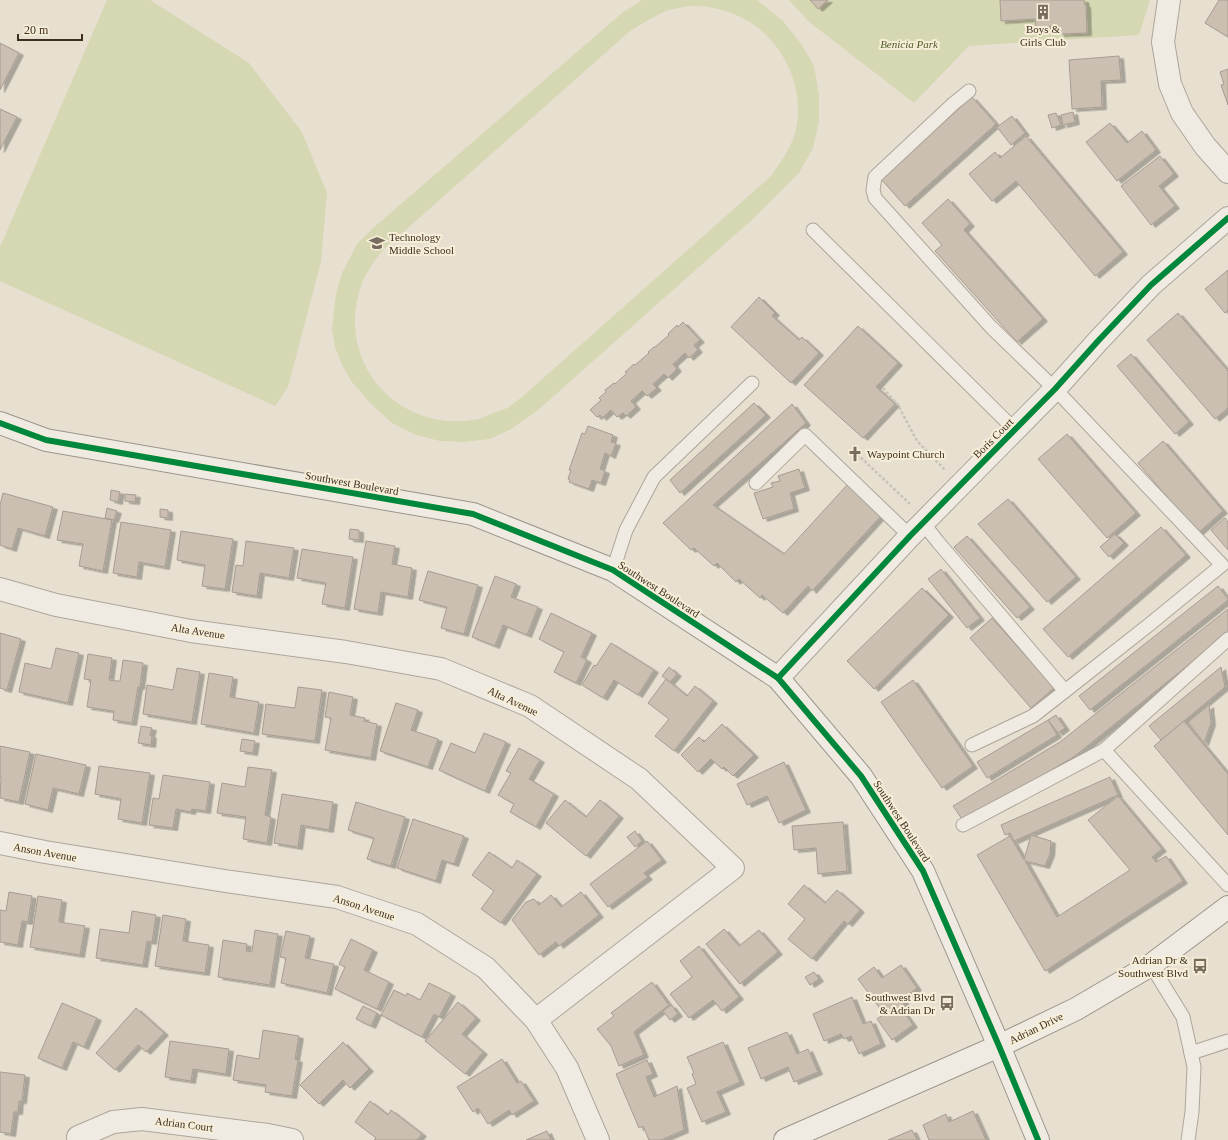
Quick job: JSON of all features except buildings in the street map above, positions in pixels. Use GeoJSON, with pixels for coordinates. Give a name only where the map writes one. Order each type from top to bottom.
{"type":"FeatureCollection","features":[{"type":"Feature","properties":{"kind":"street"},"geometry":{"type":"LineString","coordinates":[[1169,0],[1163,42],[1170,84],[1182,113],[1205,146],[1228,172]]}},
{"type":"Feature","properties":{"kind":"street","name":"Boris Court"},"geometry":{"type":"LineString","coordinates":[[778,678],[916,522],[1015,430],[1055,389],[1098,340],[1150,285],[1228,218]]}},
{"type":"Feature","properties":{"kind":"street","name":"Southwest Boulevard"},"geometry":{"type":"LineString","coordinates":[[0,423],[46,440],[473,514],[613,570],[778,678],[861,776],[923,871],[1038,1140]]}},
{"type":"Feature","properties":{"kind":"street","name":"Alta Avenue"},"geometry":{"type":"LineString","coordinates":[[0,589],[56,605],[192,631],[346,652],[441,669],[530,706],[639,778],[733,868],[536,1020]]}},
{"type":"Feature","properties":{"kind":"street","name":"Anson Avenue"},"geometry":{"type":"LineString","coordinates":[[0,843],[45,852],[225,881],[337,897],[417,924],[486,968],[536,1020],[567,1068],[598,1140]]}},
{"type":"Feature","properties":{"kind":"street","name":"Adrian Drive"},"geometry":{"type":"LineString","coordinates":[[785,1140],[999,1046],[1076,1009],[1151,965],[1228,907]]}},
{"type":"Feature","properties":{"kind":"street","name":"Adrian Court"},"geometry":{"type":"LineString","coordinates":[[78,1137],[113,1122],[142,1119],[268,1135],[292,1140]]}},
{"type":"Feature","properties":{"kind":"lane"},"geometry":{"type":"LineString","coordinates":[[969,91],[953,104],[875,177],[873,190],[875,198],[991,327],[1055,389],[1225,569],[1150,624],[1033,716],[972,744]]}},
{"type":"Feature","properties":{"kind":"lane"},"geometry":{"type":"LineString","coordinates":[[813,230],[1015,430]]}},
{"type":"Feature","properties":{"kind":"lane"},"geometry":{"type":"LineString","coordinates":[[613,570],[626,530],[654,477],[752,383]]}},
{"type":"Feature","properties":{"kind":"lane"},"geometry":{"type":"LineString","coordinates":[[756,483],[805,435],[916,522],[938,542],[1065,691]]}},
{"type":"Feature","properties":{"kind":"lane"},"geometry":{"type":"LineString","coordinates":[[963,825],[1104,750],[1228,639]]}},
{"type":"Feature","properties":{"kind":"lane"},"geometry":{"type":"LineString","coordinates":[[1104,750],[1228,885]]}},
{"type":"Feature","properties":{"kind":"lane"},"geometry":{"type":"LineString","coordinates":[[1151,965],[1183,1017],[1191,1052],[1194,1067],[1192,1112],[1188,1140]]}},
{"type":"Feature","properties":{"kind":"lane"},"geometry":{"type":"LineString","coordinates":[[1191,1052],[1228,1041]]}},
{"type":"Feature","properties":{"kind":"path"},"geometry":{"type":"LineString","coordinates":[[882,388],[898,406],[917,441],[948,473]]}},
{"type":"Feature","properties":{"kind":"path"},"geometry":{"type":"LineString","coordinates":[[857,454],[916,522]]}},
{"type":"Feature","properties":{"kind":"green space"},"geometry":{"type":"Polygon","coordinates":[[[107,0],[150,0],[249,63],[302,132],[327,193],[321,262],[288,387],[275,406],[0,281],[0,247],[107,0]]]}},
{"type":"Feature","properties":{"kind":"green space"},"geometry":{"type":"Polygon","coordinates":[[[642,0],[757,0],[783,21],[802,45],[814,66],[819,95],[819,121],[813,148],[799,173],[754,218],[537,411],[511,429],[490,439],[464,442],[440,441],[416,435],[392,423],[371,404],[351,381],[342,365],[335,347],[332,329],[336,294],[342,273],[357,244],[372,229],[622,13],[642,0]],[[697,6],[668,10],[630,31],[383,250],[366,274],[359,291],[355,314],[355,330],[358,346],[365,364],[374,380],[386,394],[417,414],[435,419],[454,421],[473,420],[509,407],[771,176],[791,144],[797,123],[798,106],[796,89],[791,72],[773,43],[762,31],[748,21],[727,11],[697,6]]]}},
{"type":"Feature","properties":{"kind":"green space","name":"Benicia Park"},"geometry":{"type":"Polygon","coordinates":[[[789,0],[1150,0],[1139,35],[969,46],[914,103],[808,21],[789,0]]]}},
{"type":"Feature","properties":{"kind":"cycle path"},"geometry":{"type":"LineString","coordinates":[[778,678],[910,536],[1055,389],[1151,285],[1228,218]]}},
{"type":"Feature","properties":{"kind":"cycle path"},"geometry":{"type":"LineString","coordinates":[[0,423],[46,440],[473,514],[613,570],[778,678],[861,776],[923,871],[1038,1140]]}},
{"type":"Feature","properties":{"kind":"place","name":"Boys & Girls Club"},"geometry":{"type":"Point","coordinates":[1043,12]}},
{"type":"Feature","properties":{"kind":"place","name":"Technology Middle School"},"geometry":{"type":"Point","coordinates":[377,243]}},
{"type":"Feature","properties":{"kind":"place","name":"Waypoint Church"},"geometry":{"type":"Point","coordinates":[855,454]}},
{"type":"Feature","properties":{"kind":"place","name":"Adrian Dr & Southwest Blvd"},"geometry":{"type":"Point","coordinates":[1200,966]}},
{"type":"Feature","properties":{"kind":"place","name":"Southwest Blvd & Adrian Dr"},"geometry":{"type":"Point","coordinates":[947,1003]}}]}
